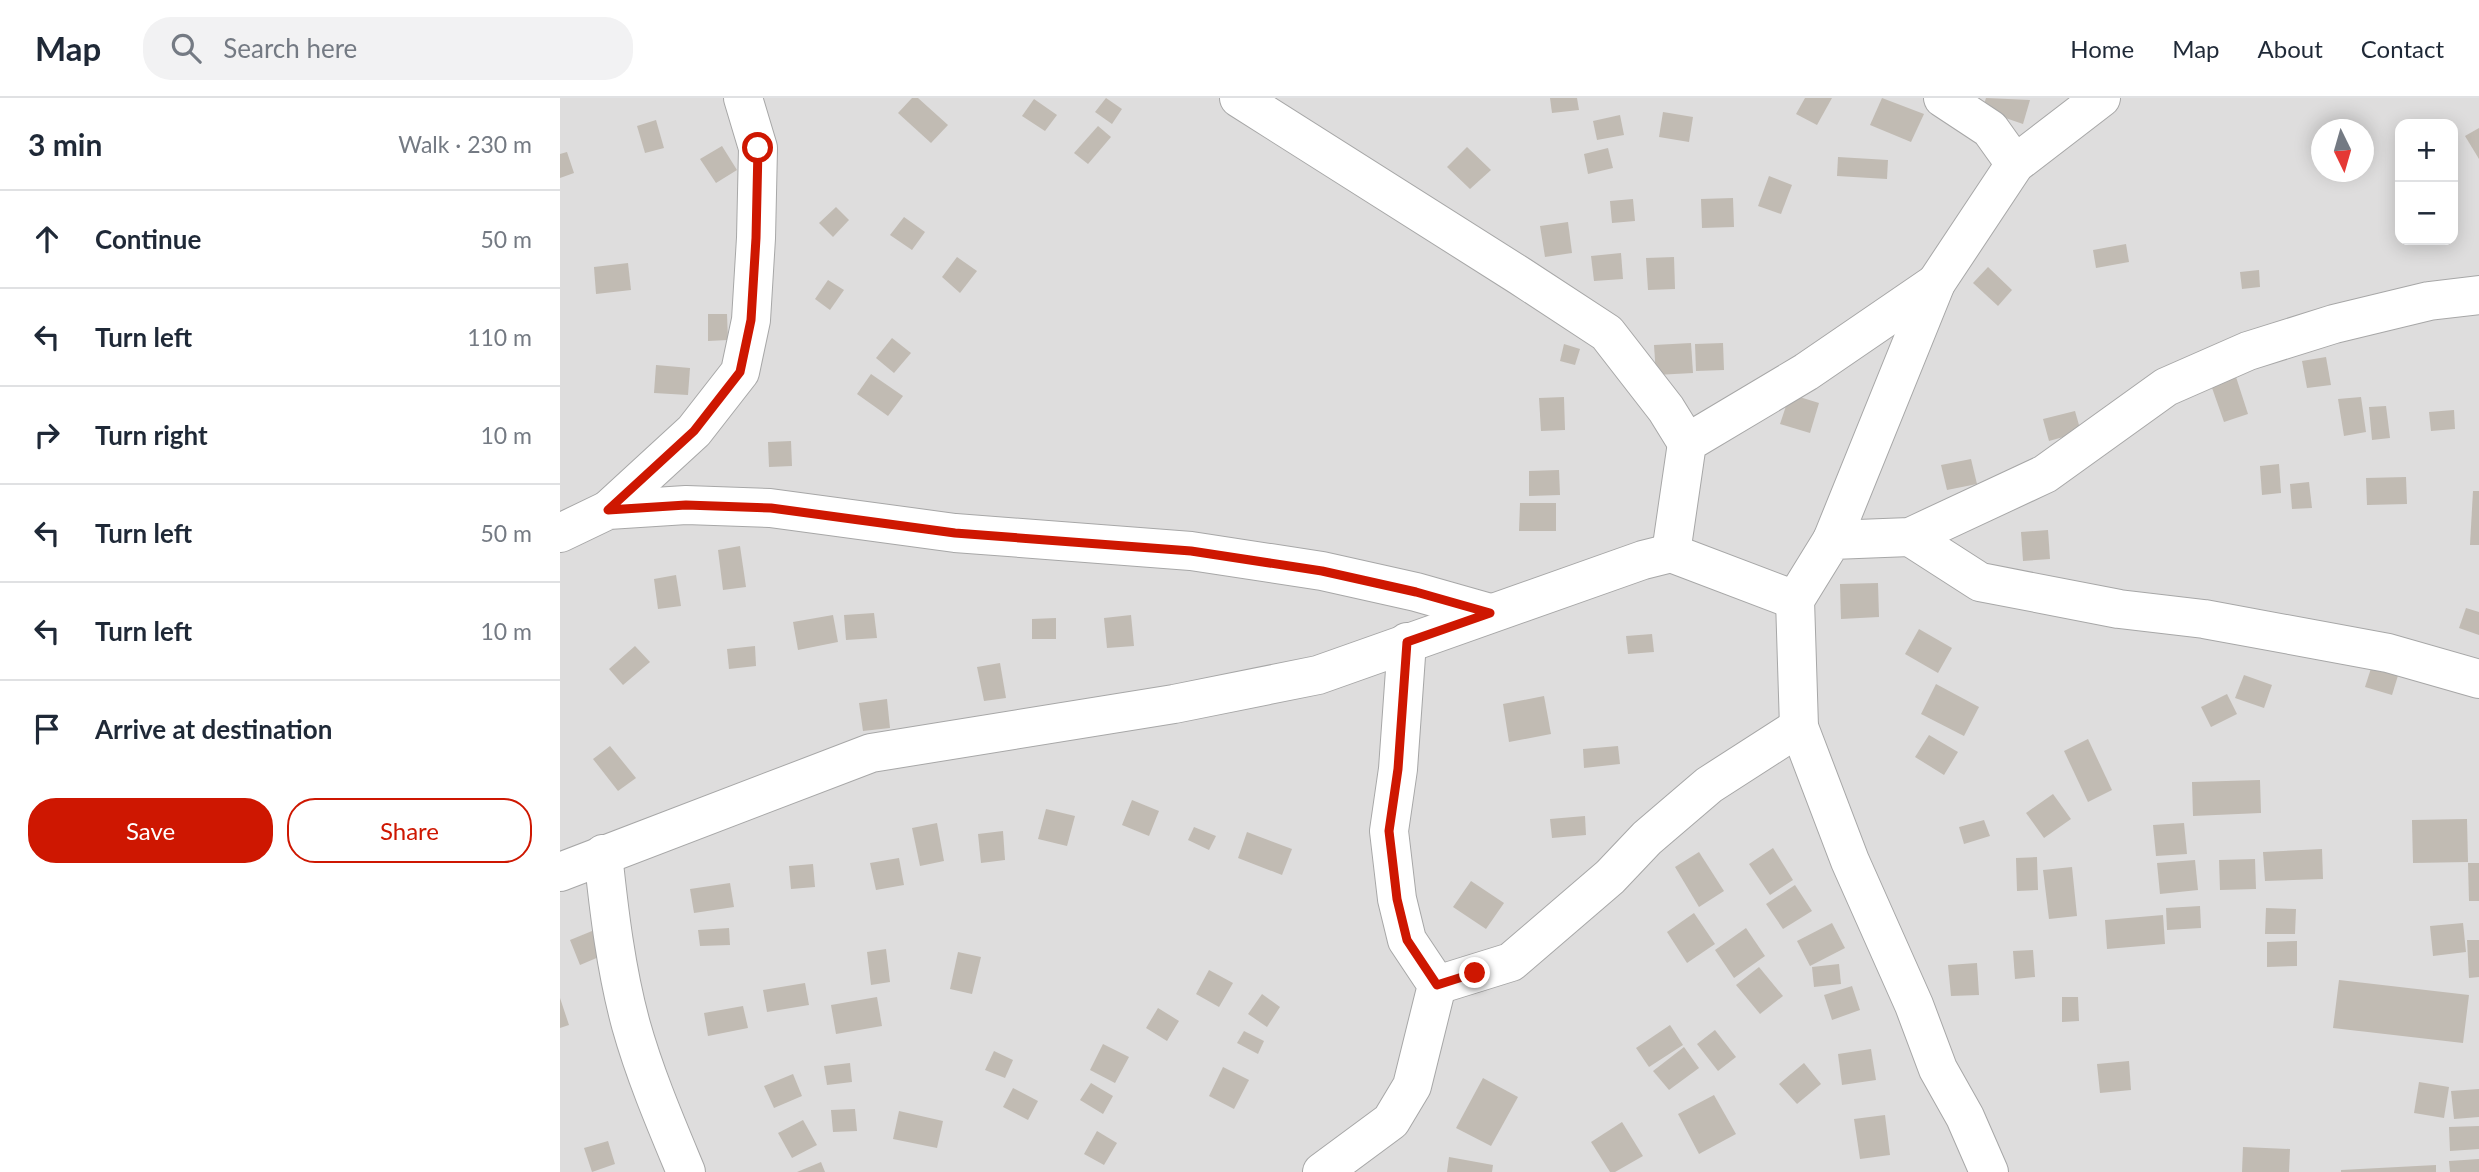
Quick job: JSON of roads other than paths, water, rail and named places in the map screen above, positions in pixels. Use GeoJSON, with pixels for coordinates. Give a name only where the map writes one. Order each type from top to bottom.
{"type":"FeatureCollection","features":[{"type":"Feature","properties":{"kind":"street"},"geometry":{"type":"LineString","coordinates":[[560,533],[608,510],[694,431],[740,372],[751,320],[758,148],[743,98]]}},
{"type":"Feature","properties":{"kind":"street"},"geometry":{"type":"LineString","coordinates":[[1239,98],[1520,275],[1606,333],[1667,409],[1687,443],[1671,553]]}},
{"type":"Feature","properties":{"kind":"street"},"geometry":{"type":"LineString","coordinates":[[1989,1172],[1965,1118],[1938,1069],[1914,1005],[1850,861],[1799,727],[1795,600],[1832,540],[1936,283],[2015,164],[2101,98]]}},
{"type":"Feature","properties":{"kind":"street"},"geometry":{"type":"LineString","coordinates":[[1959,104],[1990,129],[2015,164]]}},
{"type":"Feature","properties":{"kind":"street"},"geometry":{"type":"LineString","coordinates":[[1687,443],[1806,372],[1936,283]]}},
{"type":"Feature","properties":{"kind":"street"},"geometry":{"type":"LineString","coordinates":[[1832,540],[1910,537],[2045,474],[2166,387],[2248,351],[2346,321],[2429,301],[2479,295]]}},
{"type":"Feature","properties":{"kind":"street"},"geometry":{"type":"LineString","coordinates":[[608,510],[686,505],[771,508],[955,533],[1191,551],[1322,571],[1416,592],[1490,613]]}},
{"type":"Feature","properties":{"kind":"street"},"geometry":{"type":"LineString","coordinates":[[1910,537],[1980,582],[2119,609],[2204,619],[2375,651],[2479,679]]}},
{"type":"Feature","properties":{"kind":"street"},"geometry":{"type":"LineString","coordinates":[[560,872],[871,753],[1174,704],[1305,677],[1643,560],[1671,553],[1795,600]]}},
{"type":"Feature","properties":{"kind":"street"},"geometry":{"type":"LineString","coordinates":[[1322,1172],[1391,1121],[1412,1086],[1437,985],[1407,940],[1397,899],[1389,831],[1398,769],[1407,642]]}},
{"type":"Feature","properties":{"kind":"street"},"geometry":{"type":"LineString","coordinates":[[1437,985],[1511,962],[1610,877],[1647,838],[1709,785],[1799,727]]}},
{"type":"Feature","properties":{"kind":"street"},"geometry":{"type":"LineString","coordinates":[[603,854],[608,910],[631,1025],[686,1172]]}}]}
